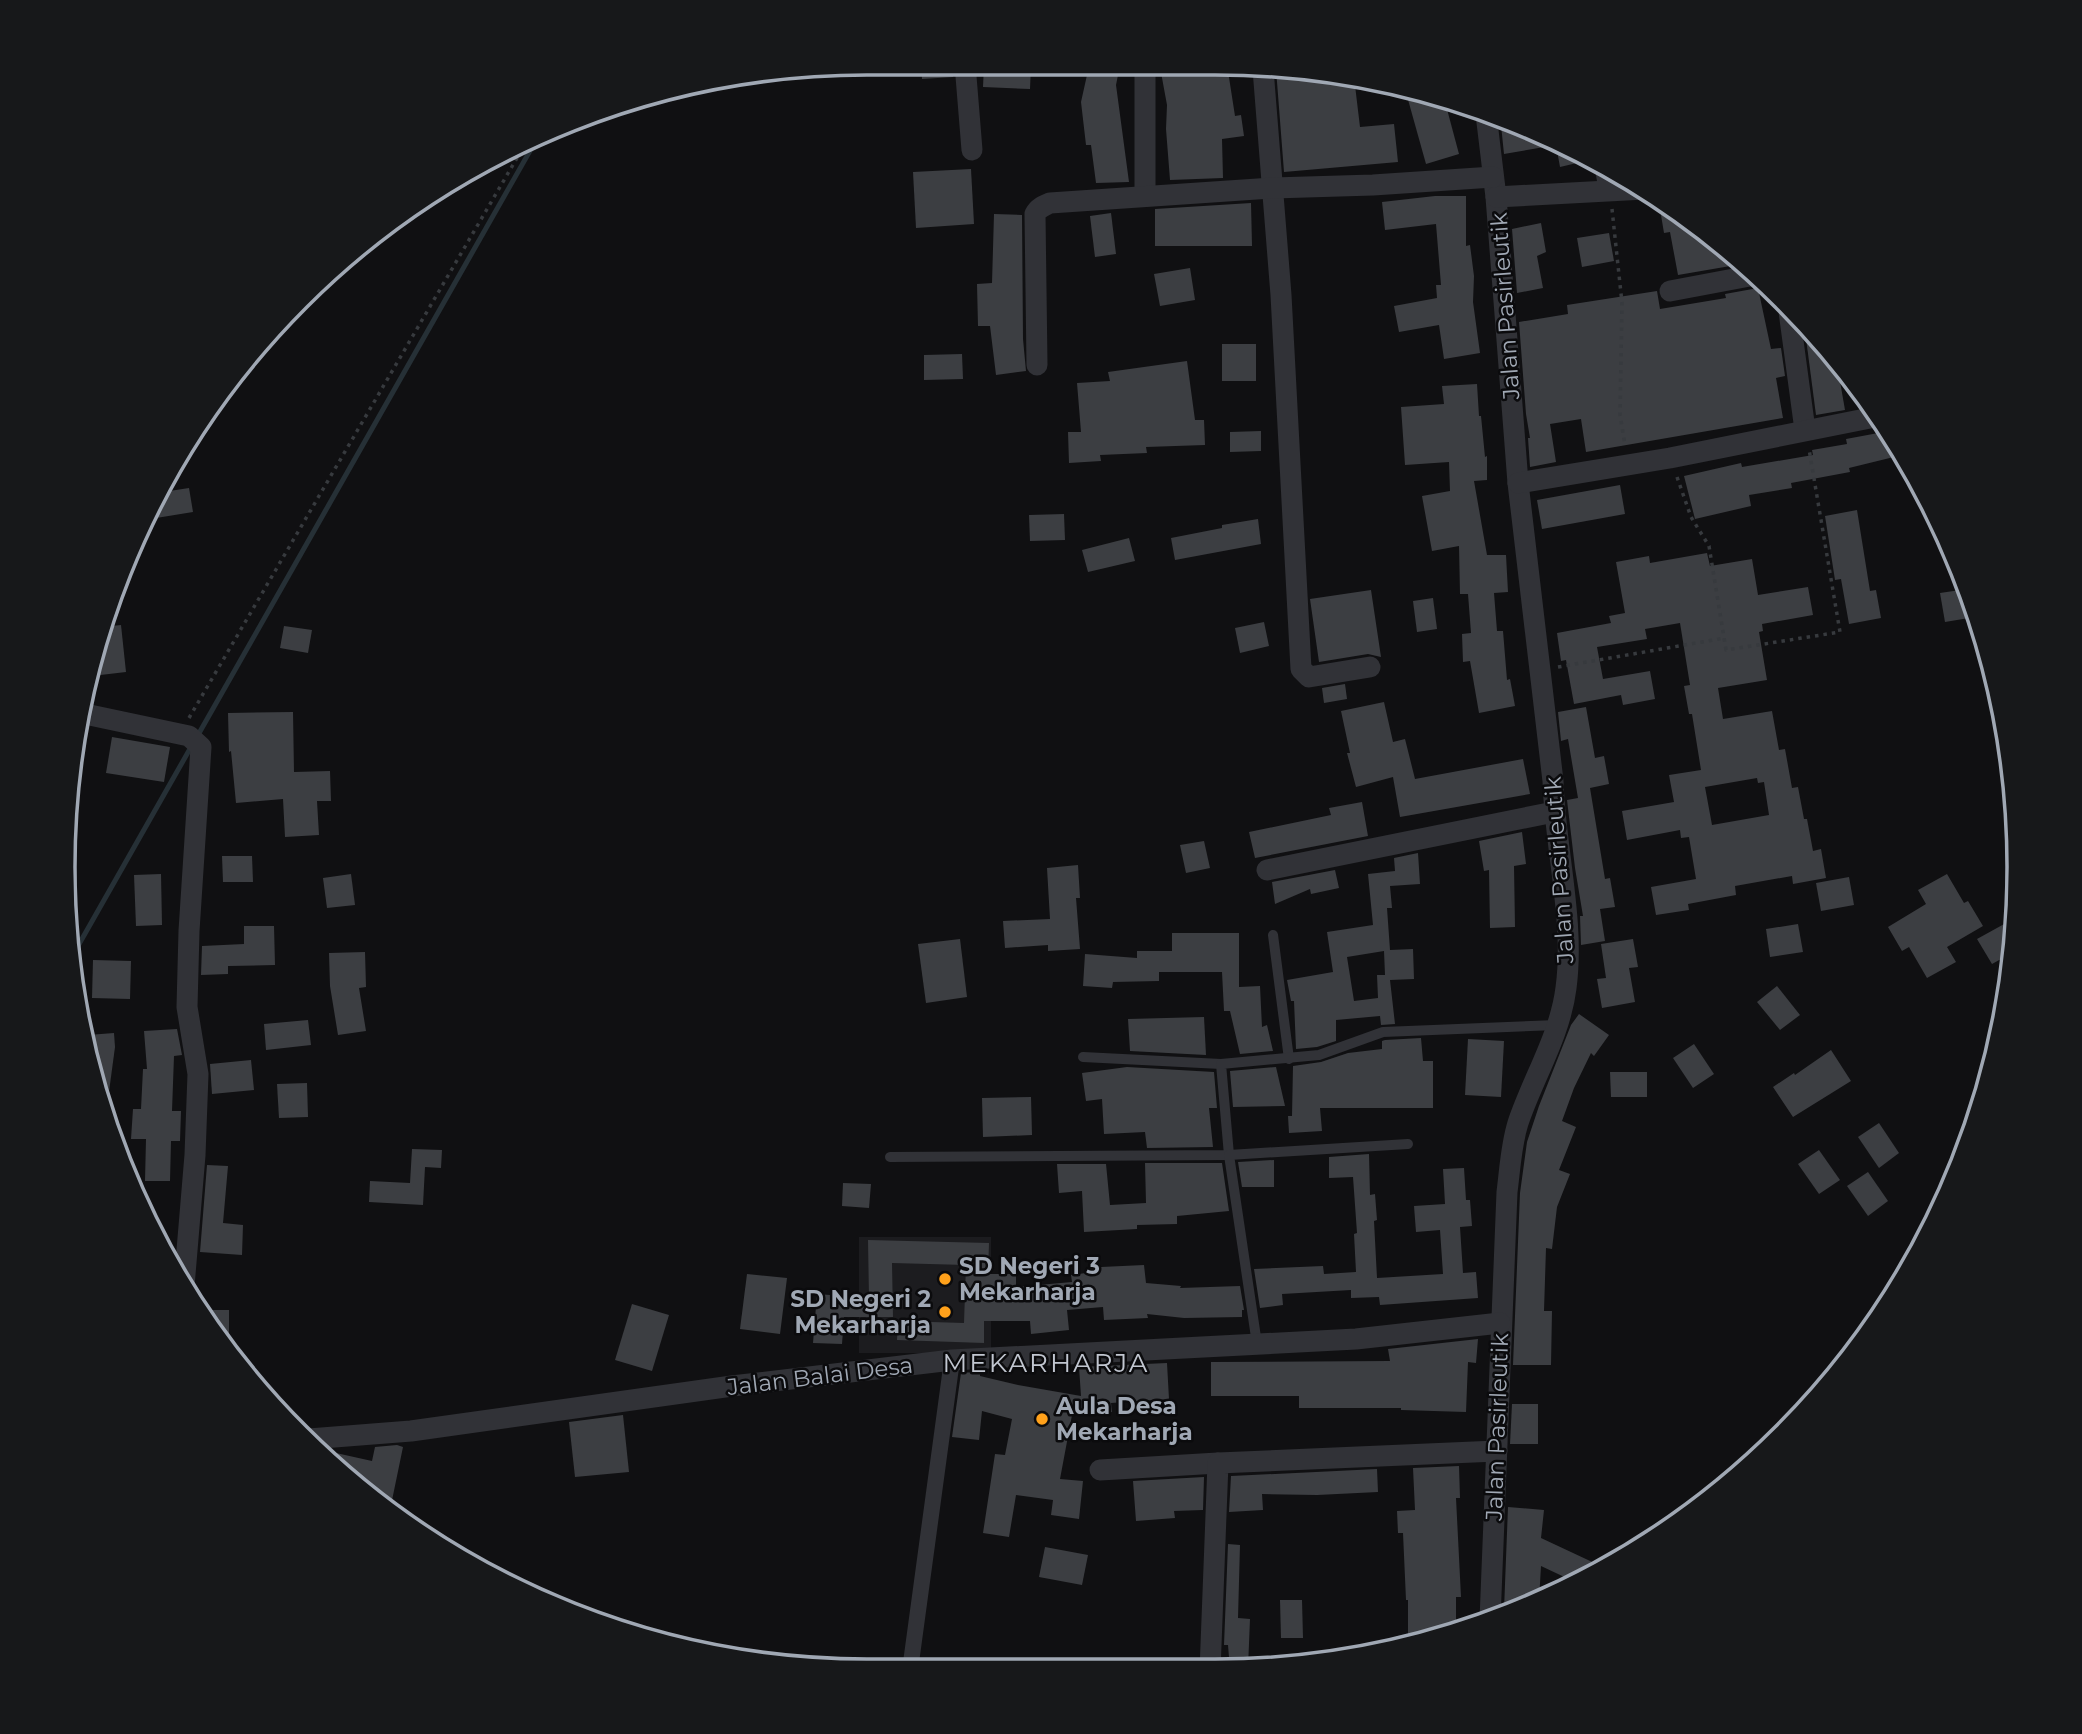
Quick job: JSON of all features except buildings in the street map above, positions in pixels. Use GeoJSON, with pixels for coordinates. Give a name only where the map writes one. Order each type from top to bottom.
{"type":"FeatureCollection","features":[{"type":"Feature","properties":{"kind":"street"},"geometry":{"type":"LineString","coordinates":[[966,75],[972,150]]}},
{"type":"Feature","properties":{"kind":"street"},"geometry":{"type":"LineString","coordinates":[[1145,75],[1145,196]]}},
{"type":"Feature","properties":{"kind":"street"},"geometry":{"type":"LineString","coordinates":[[1264,77],[1273,188],[1301,669],[1309,677],[1370,667]]}},
{"type":"Feature","properties":{"kind":"street","name":"Jalan Pasirleutik"},"geometry":{"type":"LineString","coordinates":[[1487,124],[1495,187],[1518,483],[1553,781],[1568,939],[1566,988],[1557,1025],[1517,1125],[1507,1192],[1490,1609]]}},
{"type":"Feature","properties":{"kind":"street"},"geometry":{"type":"LineString","coordinates":[[1607,179],[1609,190]]}},
{"type":"Feature","properties":{"kind":"street"},"geometry":{"type":"LineString","coordinates":[[1037,365],[1035,215],[1038,209],[1050,203],[1273,188],[1373,185],[1624,190]]}},
{"type":"Feature","properties":{"kind":"street"},"geometry":{"type":"LineString","coordinates":[[1670,292],[1743,277]]}},
{"type":"Feature","properties":{"kind":"street"},"geometry":{"type":"LineString","coordinates":[[1791,324],[1805,430]]}},
{"type":"Feature","properties":{"kind":"street"},"geometry":{"type":"LineString","coordinates":[[1518,483],[1867,418]]}},
{"type":"Feature","properties":{"kind":"street"},"geometry":{"type":"LineString","coordinates":[[90,715],[190,739],[187,1007],[198,1074],[195,1155],[185,1270]]}},
{"type":"Feature","properties":{"kind":"street"},"geometry":{"type":"LineString","coordinates":[[1267,870],[1554,813]]}},
{"type":"Feature","properties":{"kind":"street","name":"Jalan Balai Desa"},"geometry":{"type":"LineString","coordinates":[[319,1438],[411,1431],[732,1385],[952,1360],[1356,1339],[1500,1323]]}},
{"type":"Feature","properties":{"kind":"street"},"geometry":{"type":"LineString","coordinates":[[911,1659],[952,1360]]}},
{"type":"Feature","properties":{"kind":"street"},"geometry":{"type":"LineString","coordinates":[[1100,1470],[1497,1451]]}},
{"type":"Feature","properties":{"kind":"street"},"geometry":{"type":"LineString","coordinates":[[1210,1659],[1217,1463]]}},
{"type":"Feature","properties":{"kind":"lane"},"geometry":{"type":"LineString","coordinates":[[1273,935],[1289,1059]]}},
{"type":"Feature","properties":{"kind":"lane"},"geometry":{"type":"LineString","coordinates":[[1083,1057],[1221,1063],[1289,1059],[1319,1055],[1383,1032],[1557,1025]]}},
{"type":"Feature","properties":{"kind":"lane"},"geometry":{"type":"LineString","coordinates":[[1221,1063],[1229,1155],[1257,1344]]}},
{"type":"Feature","properties":{"kind":"lane"},"geometry":{"type":"LineString","coordinates":[[890,1157],[1229,1155],[1408,1144]]}},
{"type":"Feature","properties":{"kind":"path"},"geometry":{"type":"LineString","coordinates":[[190,739],[518,157]]}},
{"type":"Feature","properties":{"kind":"path"},"geometry":{"type":"LineString","coordinates":[[1609,190],[1622,303],[1620,415],[1629,463]]}},
{"type":"Feature","properties":{"kind":"path"},"geometry":{"type":"LineString","coordinates":[[1670,457],[1691,517],[1709,547],[1726,650],[1840,632],[1805,430]]}},
{"type":"Feature","properties":{"kind":"path"},"geometry":{"type":"LineString","coordinates":[[1540,670],[1725,638]]}},
{"type":"Feature","properties":{"kind":"shaded area"},"geometry":{"type":"Polygon","coordinates":[[[859,1237],[991,1237],[991,1353],[859,1353],[859,1237]]]}},
{"type":"Feature","properties":{"kind":"waterway"},"geometry":{"type":"LineString","coordinates":[[198,735],[530,151]]}},
{"type":"Feature","properties":{"kind":"waterway"},"geometry":{"type":"LineString","coordinates":[[79,943],[191,747]]}},
{"type":"Feature","properties":{"kind":"place","name":"SD Negeri 3 Mekarharja"},"geometry":{"type":"Point","coordinates":[945,1279]}},
{"type":"Feature","properties":{"kind":"place","name":"SD Negeri 2 Mekarharja"},"geometry":{"type":"Point","coordinates":[945,1312]}},
{"type":"Feature","properties":{"kind":"place","name":"Aula Desa Mekarharja"},"geometry":{"type":"Point","coordinates":[1042,1419]}},
{"type":"Feature","properties":{"kind":"district","name":"MEKARHARJA"},"geometry":{"type":"Point","coordinates":[1046,1363]}}]}
